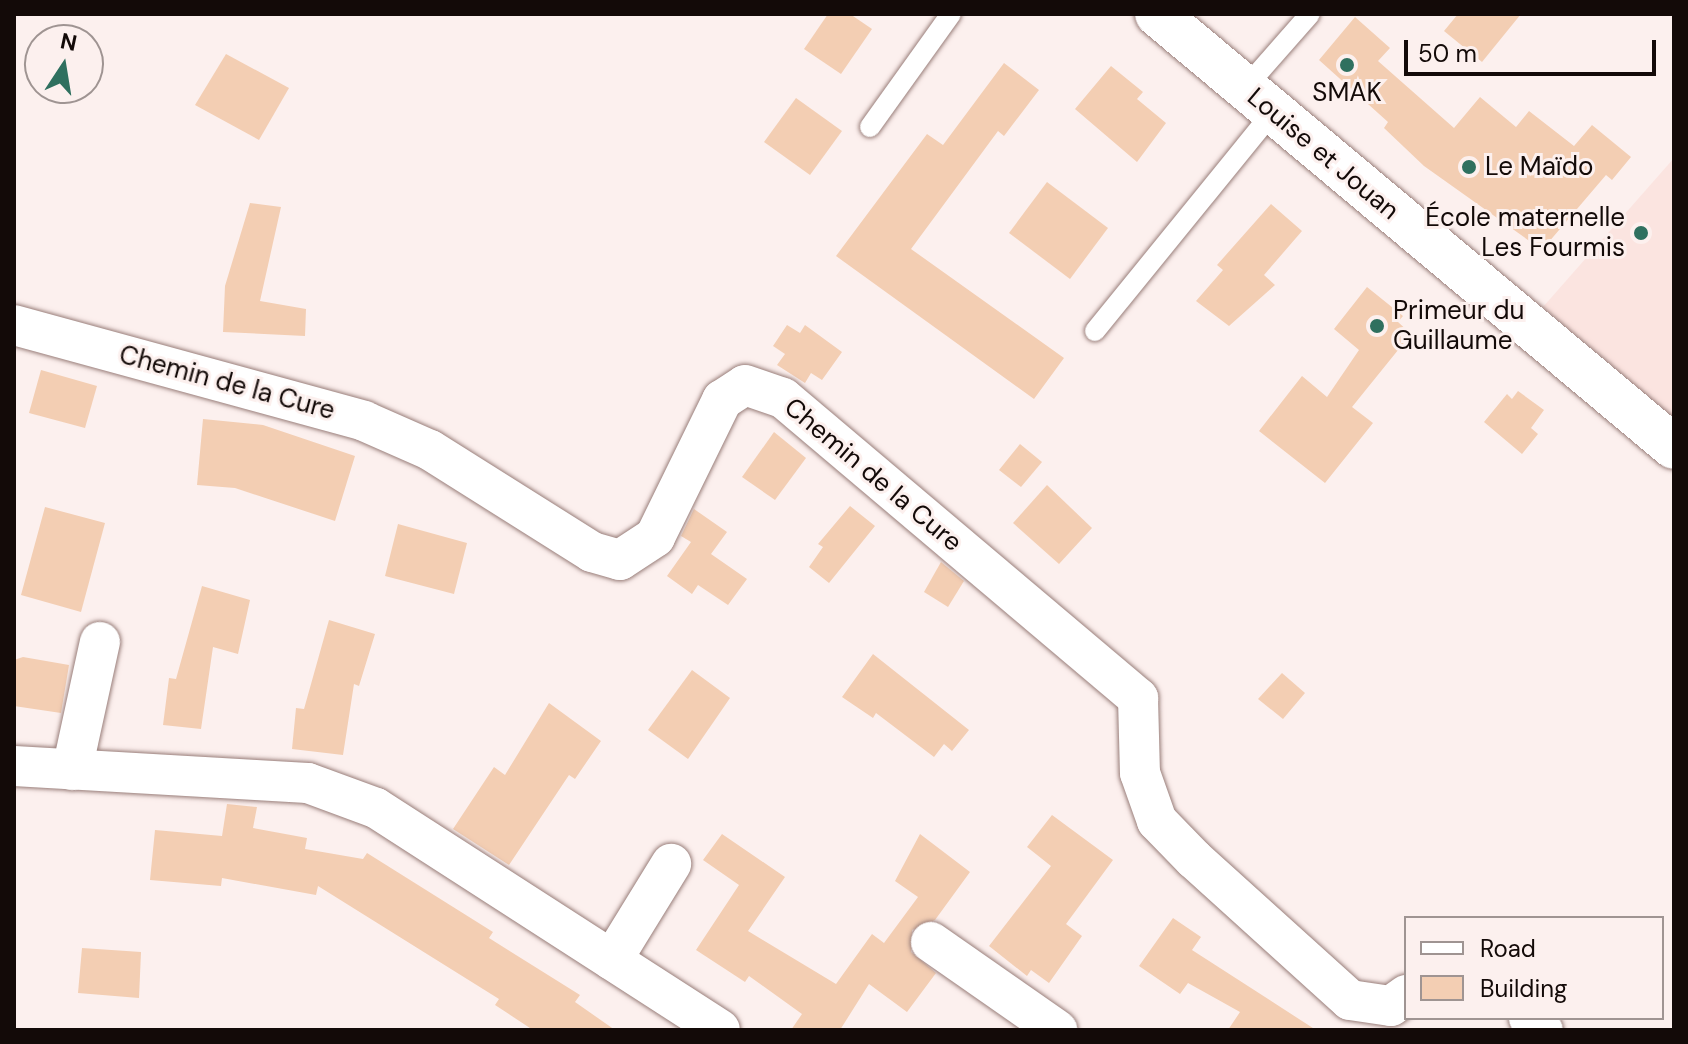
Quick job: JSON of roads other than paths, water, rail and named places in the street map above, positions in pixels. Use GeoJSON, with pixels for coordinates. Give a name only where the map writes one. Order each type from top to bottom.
{"type":"FeatureCollection","features":[{"type":"Feature","properties":{"kind":"main road","name":"Louise et Jouan"},"geometry":{"type":"LineString","coordinates":[[1157,14],[1674,446]]}},
{"type":"Feature","properties":{"kind":"street","name":"Chemin de la Cure"},"geometry":{"type":"LineString","coordinates":[[14,325],[364,421],[430,450],[592,552],[620,560],[655,537],[722,400],[745,385],[783,398],[1138,698],[1140,773],[1157,821],[1194,859],[1350,1000],[1391,1006],[1404,996]]}},
{"type":"Feature","properties":{"kind":"street"},"geometry":{"type":"LineString","coordinates":[[72,770],[100,642]]}},
{"type":"Feature","properties":{"kind":"street"},"geometry":{"type":"LineString","coordinates":[[14,766],[308,783],[376,808],[720,1030]]}},
{"type":"Feature","properties":{"kind":"street"},"geometry":{"type":"LineString","coordinates":[[612,960],[671,864]]}},
{"type":"Feature","properties":{"kind":"street"},"geometry":{"type":"LineString","coordinates":[[931,942],[1057,1030]]}},
{"type":"Feature","properties":{"kind":"lane"},"geometry":{"type":"LineString","coordinates":[[870,127],[951,14]]}},
{"type":"Feature","properties":{"kind":"lane"},"geometry":{"type":"LineString","coordinates":[[1095,331],[1259,100],[1310,14]]}},
{"type":"Feature","properties":{"kind":"place","name":"SMAK"},"geometry":{"type":"Point","coordinates":[1347,65]}},
{"type":"Feature","properties":{"kind":"place","name":"Le Maïdo"},"geometry":{"type":"Point","coordinates":[1469,167]}},
{"type":"Feature","properties":{"kind":"place","name":"École maternelle Les Fourmis"},"geometry":{"type":"Point","coordinates":[1641,233]}},
{"type":"Feature","properties":{"kind":"place","name":"Primeur du Guillaume"},"geometry":{"type":"Point","coordinates":[1377,326]}}]}
